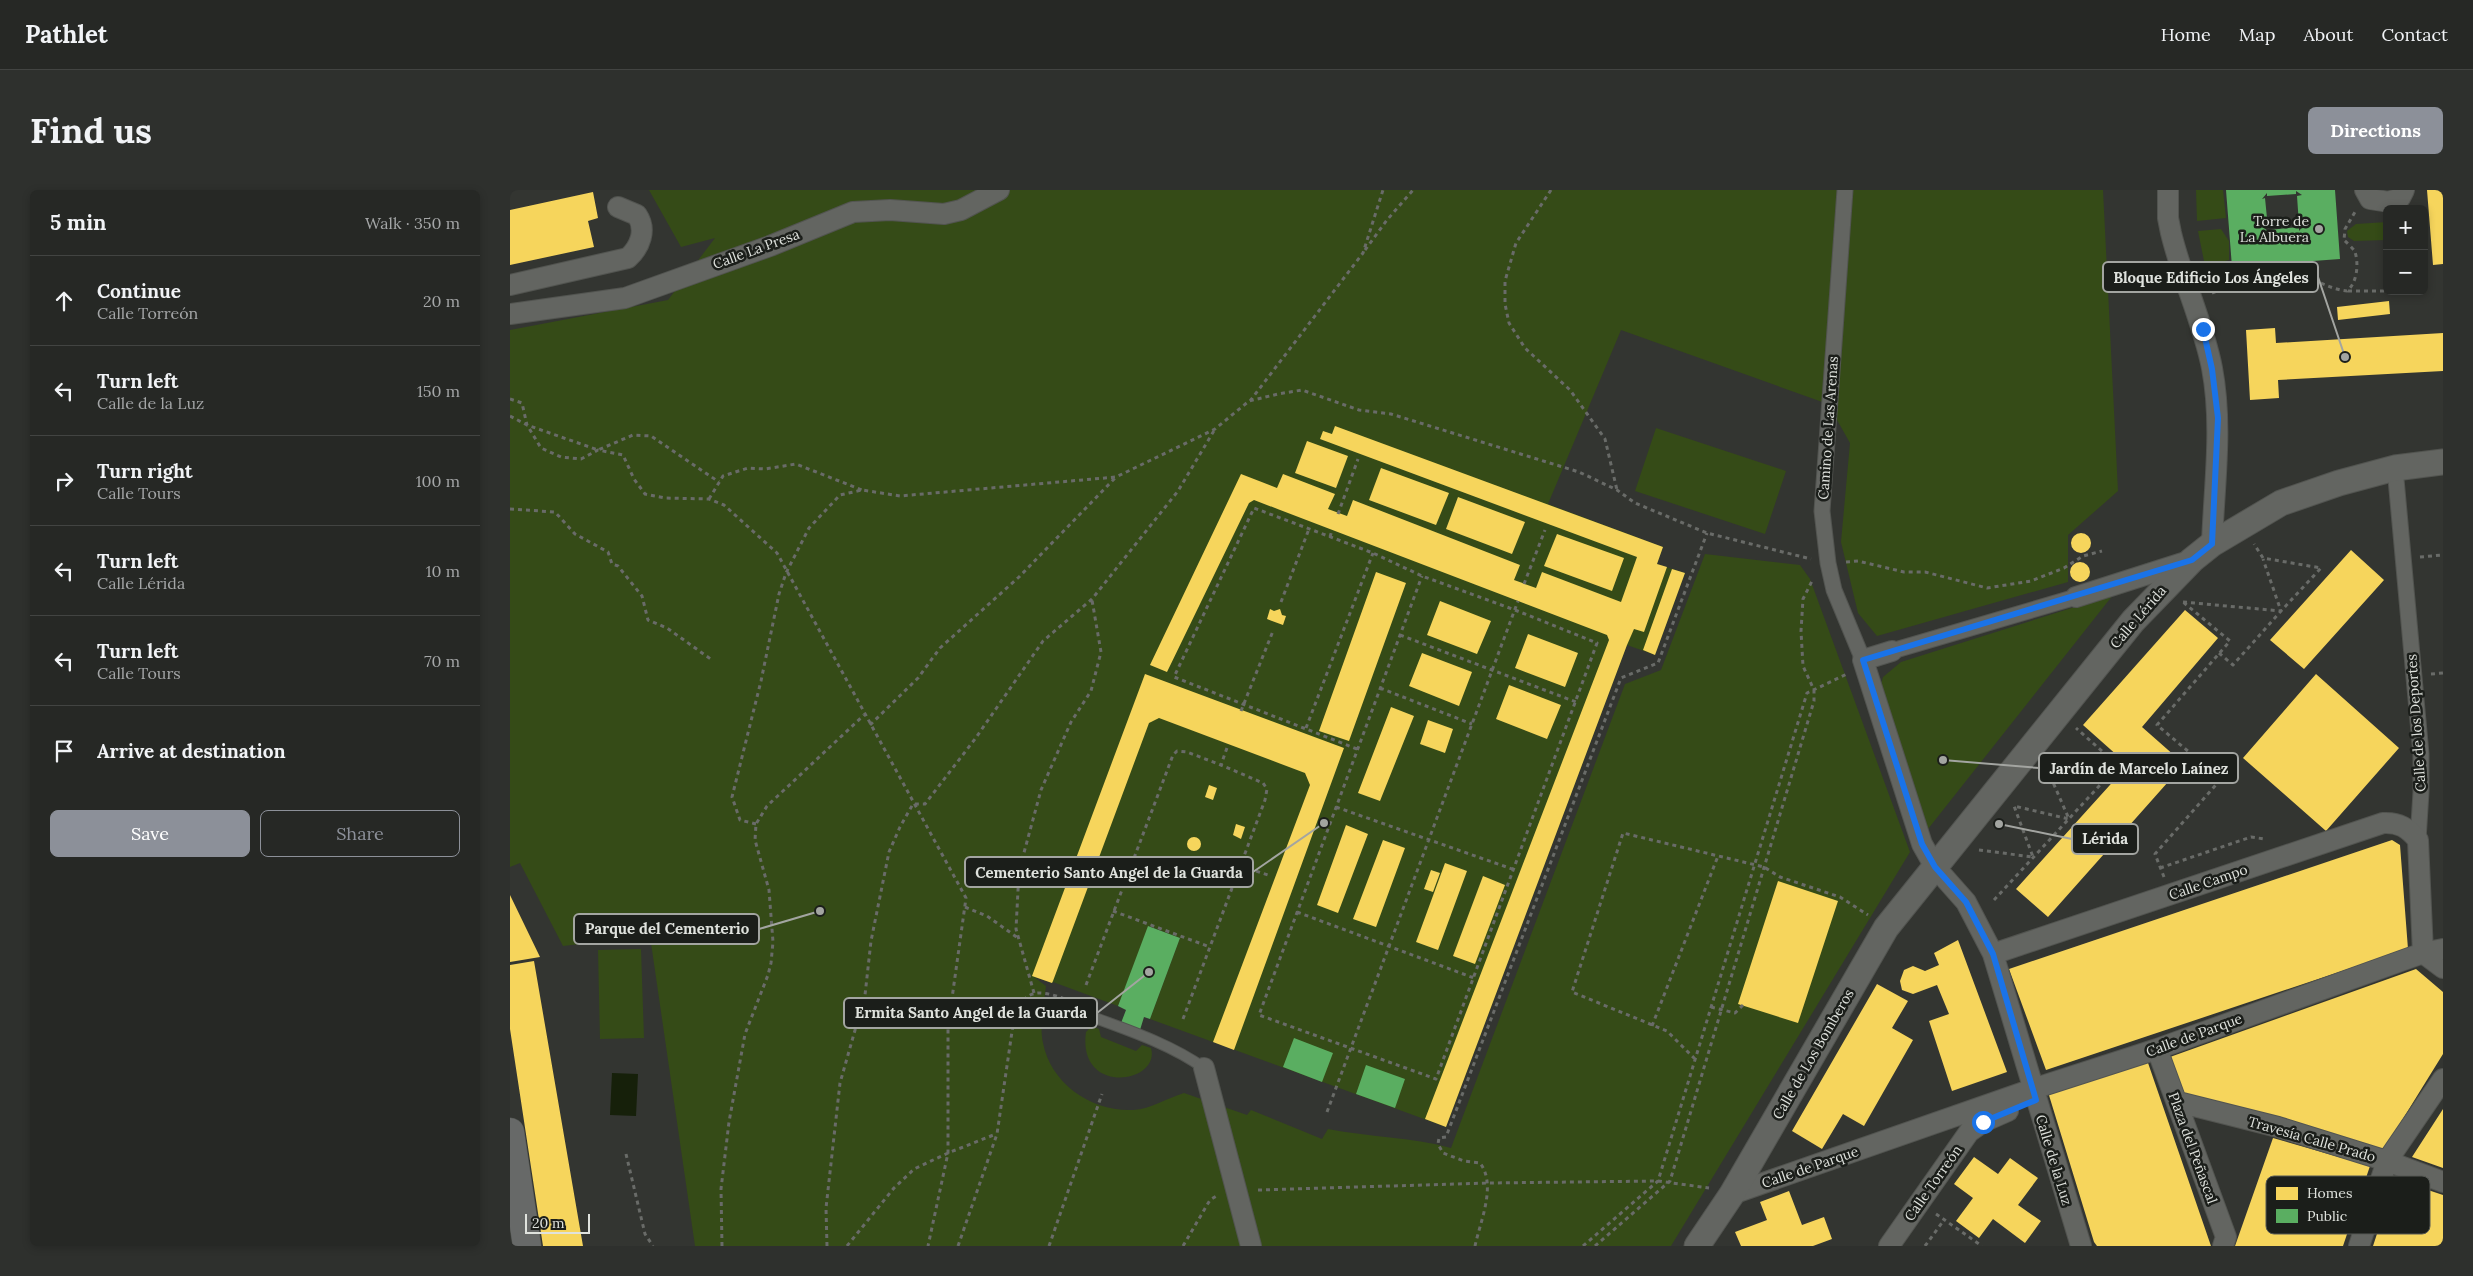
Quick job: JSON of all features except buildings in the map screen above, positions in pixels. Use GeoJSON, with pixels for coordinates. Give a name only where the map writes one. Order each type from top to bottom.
{"type":"FeatureCollection","features":[{"type":"Feature","properties":{"kind":"main road"},"geometry":{"type":"LineString","coordinates":[[510,1132],[527,1246]]}},
{"type":"Feature","properties":{"kind":"street","name":"Calle La Presa"},"geometry":{"type":"LineString","coordinates":[[510,314],[625,298],[770,246],[854,212],[890,210],[944,214],[961,210],[999,190]]}},
{"type":"Feature","properties":{"kind":"street","name":"Camino de Las Arenas"},"geometry":{"type":"LineString","coordinates":[[1845,190],[1822,502],[1828,563],[1834,590],[1863,660]]}},
{"type":"Feature","properties":{"kind":"street"},"geometry":{"type":"LineString","coordinates":[[2168,190],[2170,233],[2203,329],[2216,392],[2218,435],[2212,544]]}},
{"type":"Feature","properties":{"kind":"street"},"geometry":{"type":"LineString","coordinates":[[2365,192],[2375,201],[2389,202],[2400,198],[2404,190]]}},
{"type":"Feature","properties":{"kind":"street"},"geometry":{"type":"LineString","coordinates":[[510,285],[628,258],[636,251],[642,230],[637,215],[618,207]]}},
{"type":"Feature","properties":{"kind":"street","name":"Calle Lérida"},"geometry":{"type":"LineString","coordinates":[[1935,867],[2133,621],[2164,586],[2212,544],[2281,503],[2339,483],[2395,468],[2443,462]]}},
{"type":"Feature","properties":{"kind":"street","name":"Calle de los Deportes"},"geometry":{"type":"LineString","coordinates":[[2395,468],[2421,754],[2418,840],[2423,953]]}},
{"type":"Feature","properties":{"kind":"street"},"geometry":{"type":"LineString","coordinates":[[1863,660],[2076,597],[2192,560]]}},
{"type":"Feature","properties":{"kind":"street","name":"Calle de la Luz"},"geometry":{"type":"LineString","coordinates":[[1863,660],[1922,844],[1935,867],[1966,902],[1993,954],[2081,1246]]}},
{"type":"Feature","properties":{"kind":"street","name":"Calle Campo"},"geometry":{"type":"LineString","coordinates":[[1993,954],[2383,824],[2399,824],[2408,828],[2418,840]]}},
{"type":"Feature","properties":{"kind":"street","name":"Calle de Los Bomberos"},"geometry":{"type":"LineString","coordinates":[[1697,1246],[1723,1192],[1886,928],[1935,867]]}},
{"type":"Feature","properties":{"kind":"street","name":"Calle de Parque"},"geometry":{"type":"LineString","coordinates":[[1723,1192],[1945,1121],[2034,1095],[2423,953],[2443,949]]}},
{"type":"Feature","properties":{"kind":"street"},"geometry":{"type":"LineString","coordinates":[[2423,953],[2443,968]]}},
{"type":"Feature","properties":{"kind":"street","name":"Plaza del Peñascal"},"geometry":{"type":"LineString","coordinates":[[2157,1049],[2226,1237],[2223,1246]]}},
{"type":"Feature","properties":{"kind":"street"},"geometry":{"type":"LineString","coordinates":[[1204,1068],[1250,1246]]}},
{"type":"Feature","properties":{"kind":"street"},"geometry":{"type":"LineString","coordinates":[[2382,1176],[2387,1162],[2443,1078]]}},
{"type":"Feature","properties":{"kind":"street","name":"Calle Torreón"},"geometry":{"type":"LineString","coordinates":[[1889,1246],[1964,1139],[1983,1122],[2034,1095]]}},
{"type":"Feature","properties":{"kind":"street","name":"Travesía Calle Prado"},"geometry":{"type":"LineString","coordinates":[[2178,1102],[2278,1127],[2426,1176]]}},
{"type":"Feature","properties":{"kind":"street"},"geometry":{"type":"LineString","coordinates":[[1945,1121],[1964,1139]]}},
{"type":"Feature","properties":{"kind":"street","name":"Travesía Calle Prado"},"geometry":{"type":"LineString","coordinates":[[2430,1177],[2443,1182]]}},
{"type":"Feature","properties":{"kind":"street"},"geometry":{"type":"LineString","coordinates":[[2359,1246],[2363,1234]]}},
{"type":"Feature","properties":{"kind":"lane"},"geometry":{"type":"LineString","coordinates":[[1074,1010],[1154,1041],[1190,1058],[1204,1068]]}},
{"type":"Feature","properties":{"kind":"path"},"geometry":{"type":"LineString","coordinates":[[1363,253],[1382,190]]}},
{"type":"Feature","properties":{"kind":"path"},"geometry":{"type":"LineString","coordinates":[[870,725],[918,678],[940,648],[1019,577],[1116,477],[1215,429],[1249,401],[1387,220],[1413,190]]}},
{"type":"Feature","properties":{"kind":"path"},"geometry":{"type":"LineString","coordinates":[[1551,190],[1516,243],[1505,281],[1504,304],[1509,323],[1525,348],[1570,390],[1605,439],[1617,490]]}},
{"type":"Feature","properties":{"kind":"path"},"geometry":{"type":"LineString","coordinates":[[2347,291],[2354,282],[2355,252],[2344,240],[2345,229],[2365,192]]}},
{"type":"Feature","properties":{"kind":"path"},"geometry":{"type":"LineString","coordinates":[[2192,300],[2243,282],[2282,277],[2309,279],[2347,291],[2383,291]]}},
{"type":"Feature","properties":{"kind":"path"},"geometry":{"type":"LineString","coordinates":[[1249,401],[1302,390],[1359,410],[1391,414],[1570,469],[1617,490],[1635,503],[1707,533],[1828,563],[1858,561],[1904,572],[1925,572],[1987,588],[2031,581],[2064,568],[2083,556],[2102,551]]}},
{"type":"Feature","properties":{"kind":"path"},"geometry":{"type":"LineString","coordinates":[[510,399],[522,403],[527,425],[541,448],[561,457],[581,458],[633,435],[651,436],[719,482]]}},
{"type":"Feature","properties":{"kind":"path"},"geometry":{"type":"LineString","coordinates":[[510,416],[527,425],[598,450],[623,455],[634,479],[645,494],[665,498],[709,499],[724,505],[777,553],[786,573],[966,898],[948,1027],[948,1153],[928,1246]]}},
{"type":"Feature","properties":{"kind":"path"},"geometry":{"type":"LineString","coordinates":[[914,804],[925,804],[975,739],[1043,641],[1092,600],[1178,491],[1215,429]]}},
{"type":"Feature","properties":{"kind":"path"},"geometry":{"type":"LineString","coordinates":[[1338,514],[1358,459]]}},
{"type":"Feature","properties":{"kind":"path"},"geometry":{"type":"LineString","coordinates":[[709,499],[723,476],[748,468],[764,469],[796,464],[862,490],[900,496],[1116,477]]}},
{"type":"Feature","properties":{"kind":"path"},"geometry":{"type":"LineString","coordinates":[[756,824],[740,820],[732,797],[761,681],[779,594],[786,573],[809,528],[840,496],[862,490]]}},
{"type":"Feature","properties":{"kind":"path"},"geometry":{"type":"LineString","coordinates":[[1357,749],[1174,678],[1254,508],[1372,553],[1422,576],[1515,610],[1596,644],[1515,870],[1436,1079],[1258,1015],[1422,576]]}},
{"type":"Feature","properties":{"kind":"path"},"geometry":{"type":"LineString","coordinates":[[510,509],[555,512],[575,534],[608,552],[612,564],[618,566],[642,596],[648,620],[667,628],[712,660]]}},
{"type":"Feature","properties":{"kind":"path"},"geometry":{"type":"LineString","coordinates":[[1281,602],[1309,529]]}},
{"type":"Feature","properties":{"kind":"path"},"geometry":{"type":"LineString","coordinates":[[1330,537],[1332,530]]}},
{"type":"Feature","properties":{"kind":"path"},"geometry":{"type":"LineString","coordinates":[[1524,584],[1545,530]]}},
{"type":"Feature","properties":{"kind":"path"},"geometry":{"type":"LineString","coordinates":[[1475,1246],[1489,1183],[1480,1163],[1464,1161],[1443,1154],[1438,1144],[1439,1138],[1446,1138],[1621,678],[1658,663],[1707,533]]}},
{"type":"Feature","properties":{"kind":"path"},"geometry":{"type":"LineString","coordinates":[[2254,544],[2263,558],[2282,611]]}},
{"type":"Feature","properties":{"kind":"path"},"geometry":{"type":"LineString","coordinates":[[1306,728],[1372,553]]}},
{"type":"Feature","properties":{"kind":"path"},"geometry":{"type":"LineString","coordinates":[[2219,653],[2233,665],[2321,568],[2263,558]]}},
{"type":"Feature","properties":{"kind":"path"},"geometry":{"type":"LineString","coordinates":[[1595,1246],[1670,1181],[1814,701],[1814,690],[1803,666],[1803,599],[1812,580],[1828,563]]}},
{"type":"Feature","properties":{"kind":"path"},"geometry":{"type":"LineString","coordinates":[[1034,993],[1016,929],[1019,871],[1041,790],[1071,722],[1091,692],[1101,652],[1092,600]]}},
{"type":"Feature","properties":{"kind":"path"},"geometry":{"type":"LineString","coordinates":[[1327,1112],[1518,602]]}},
{"type":"Feature","properties":{"kind":"path"},"geometry":{"type":"LineString","coordinates":[[2172,895],[2155,854],[2221,779],[2158,725],[2230,640],[2183,602],[2282,611]]}},
{"type":"Feature","properties":{"kind":"path"},"geometry":{"type":"LineString","coordinates":[[1241,710],[1273,631]]}},
{"type":"Feature","properties":{"kind":"path"},"geometry":{"type":"LineString","coordinates":[[1400,635],[1576,702]]}},
{"type":"Feature","properties":{"kind":"path"},"geometry":{"type":"LineString","coordinates":[[1583,1246],[1658,1181],[1807,693],[1856,670],[1863,660]]}},
{"type":"Feature","properties":{"kind":"path"},"geometry":{"type":"LineString","coordinates":[[1380,688],[1472,724]]}},
{"type":"Feature","properties":{"kind":"path"},"geometry":{"type":"LineString","coordinates":[[722,1246],[721,1189],[729,1122],[745,1034],[768,975],[773,942],[769,890],[755,840],[756,824],[767,806],[864,715]]}},
{"type":"Feature","properties":{"kind":"path"},"geometry":{"type":"LineString","coordinates":[[1994,900],[2113,771],[2112,760],[2074,726]]}},
{"type":"Feature","properties":{"kind":"path"},"geometry":{"type":"LineString","coordinates":[[1220,765],[1228,745]]}},
{"type":"Feature","properties":{"kind":"path"},"geometry":{"type":"LineString","coordinates":[[1086,985],[1173,755],[1177,751],[1187,752],[1264,783],[1267,789],[1265,800],[1241,866],[1183,1019]]}},
{"type":"Feature","properties":{"kind":"path"},"geometry":{"type":"LineString","coordinates":[[2069,819],[2045,764],[2102,782]]}},
{"type":"Feature","properties":{"kind":"path"},"geometry":{"type":"LineString","coordinates":[[827,1246],[826,1208],[840,1083],[865,995],[871,941],[889,852],[900,827],[914,804]]}},
{"type":"Feature","properties":{"kind":"path"},"geometry":{"type":"LineString","coordinates":[[1336,806],[1430,838],[1515,870]]}},
{"type":"Feature","properties":{"kind":"path"},"geometry":{"type":"LineString","coordinates":[[2033,857],[2014,806],[2069,819]]}},
{"type":"Feature","properties":{"kind":"path"},"geometry":{"type":"LineString","coordinates":[[1695,1059],[1667,1031],[1572,992],[1623,833],[1764,867],[1780,877],[1840,897],[1873,918]]}},
{"type":"Feature","properties":{"kind":"path"},"geometry":{"type":"LineString","coordinates":[[1980,850],[2033,857]]}},
{"type":"Feature","properties":{"kind":"path"},"geometry":{"type":"LineString","coordinates":[[1652,1026],[1718,856]]}},
{"type":"Feature","properties":{"kind":"path"},"geometry":{"type":"LineString","coordinates":[[1241,866],[1271,876]]}},
{"type":"Feature","properties":{"kind":"path"},"geometry":{"type":"LineString","coordinates":[[965,907],[987,916],[1019,938]]}},
{"type":"Feature","properties":{"kind":"path"},"geometry":{"type":"LineString","coordinates":[[1113,911],[1210,946]]}},
{"type":"Feature","properties":{"kind":"path"},"geometry":{"type":"LineString","coordinates":[[1297,912],[1474,978]]}},
{"type":"Feature","properties":{"kind":"path"},"geometry":{"type":"LineString","coordinates":[[958,1246],[997,1134],[1014,1018],[1020,1002],[1034,993],[1047,992]]}},
{"type":"Feature","properties":{"kind":"path"},"geometry":{"type":"LineString","coordinates":[[1711,1006],[1735,1013],[1743,1005]]}},
{"type":"Feature","properties":{"kind":"path"},"geometry":{"type":"LineString","coordinates":[[1049,1246],[1102,1094]]}},
{"type":"Feature","properties":{"kind":"path"},"geometry":{"type":"LineString","coordinates":[[847,1246],[894,1188],[914,1169],[948,1153],[997,1134]]}},
{"type":"Feature","properties":{"kind":"path"},"geometry":{"type":"LineString","coordinates":[[626,1154],[646,1234],[653,1246]]}},
{"type":"Feature","properties":{"kind":"path"},"geometry":{"type":"LineString","coordinates":[[1261,1190],[1489,1183],[1670,1181],[1723,1192]]}},
{"type":"Feature","properties":{"kind":"path"},"geometry":{"type":"LineString","coordinates":[[1183,1246],[1210,1200],[1226,1193]]}},
{"type":"Feature","properties":{"kind":"path"},"geometry":{"type":"LineString","coordinates":[[1925,1246],[1944,1220]]}},
{"type":"Feature","properties":{"kind":"green space"},"geometry":{"type":"Polygon","coordinates":[[[649,190],[2103,190],[2118,491],[2068,535],[2068,582],[1877,636],[1858,613],[1841,542],[1850,443],[1828,404],[1621,330],[1548,504],[1663,547],[1657,564],[1685,573],[1655,655],[1627,645],[1446,1127],[1150,1019],[1180,938],[1149,926],[1118,1006],[1034,977],[1046,986],[1042,1029],[1047,1058],[1064,1083],[1076,1093],[1103,1106],[1118,1109],[1140,1109],[1153,1106],[1184,1093],[1247,1115],[1251,1110],[1322,1139],[1328,1129],[1436,1144],[1451,1148],[1625,684],[1661,670],[1705,554],[1800,565],[1810,579],[1910,852],[1671,1246],[695,1246],[650,936],[563,946],[520,863],[510,867],[510,330],[668,300],[715,238],[681,247],[649,190]]]}},
{"type":"Feature","properties":{"kind":"green space"},"geometry":{"type":"Polygon","coordinates":[[[2196,190],[2223,190],[2226,218],[2197,221],[2196,190]]]}},
{"type":"Feature","properties":{"kind":"green space"},"geometry":{"type":"Polygon","coordinates":[[[2383,222],[2383,240],[2354,241],[2348,237],[2347,231],[2356,224],[2383,222]]]}},
{"type":"Feature","properties":{"kind":"green space"},"geometry":{"type":"Polygon","coordinates":[[[2221,229],[2229,241],[2229,260],[2205,266],[2198,231],[2221,229]]]}},
{"type":"Feature","properties":{"kind":"green space"},"geometry":{"type":"Polygon","coordinates":[[[1656,428],[1786,471],[1765,534],[1635,491],[1656,428]]]}},
{"type":"Feature","properties":{"kind":"green space"},"geometry":{"type":"Polygon","coordinates":[[[2113,595],[1928,829],[1879,691],[1883,677],[1901,662],[2113,595]]]}},
{"type":"Feature","properties":{"kind":"green space"},"geometry":{"type":"Polygon","coordinates":[[[641,949],[644,1038],[600,1039],[598,950],[641,949]]]}},
{"type":"Feature","properties":{"kind":"green space"},"geometry":{"type":"Polygon","coordinates":[[[1092,1026],[1099,1029],[1101,1037],[1136,1051],[1142,1045],[1151,1048],[1151,1060],[1144,1070],[1132,1076],[1119,1078],[1105,1075],[1094,1067],[1087,1053],[1086,1032],[1092,1026]]]}},
{"type":"Feature","properties":{"kind":"shaded area"},"geometry":{"type":"Polygon","coordinates":[[[612,1073],[638,1074],[636,1116],[610,1115],[612,1073]]]}},
{"type":"Feature","properties":{"kind":"place","name":"Torre de La Albuera"},"geometry":{"type":"Point","coordinates":[2319,229]}},
{"type":"Feature","properties":{"kind":"place","name":"Bloque Edificio Los Ángeles"},"geometry":{"type":"Point","coordinates":[2345,357]}},
{"type":"Feature","properties":{"kind":"place","name":"Jardín de Marcelo Laínez"},"geometry":{"type":"Point","coordinates":[1943,760]}},
{"type":"Feature","properties":{"kind":"place","name":"Cementerio Santo Angel de la Guarda"},"geometry":{"type":"Point","coordinates":[1324,823]}},
{"type":"Feature","properties":{"kind":"place","name":"Lérida"},"geometry":{"type":"Point","coordinates":[1999,824]}},
{"type":"Feature","properties":{"kind":"place","name":"Parque del Cementerio"},"geometry":{"type":"Point","coordinates":[820,911]}},
{"type":"Feature","properties":{"kind":"place","name":"Ermita Santo Angel de la Guarda"},"geometry":{"type":"Point","coordinates":[1149,972]}},
{"type":"Feature","properties":{"kind":"route"},"geometry":{"type":"LineString","coordinates":[[1983,1122],[2036,1100],[1993,954],[1966,902],[1935,867],[1922,844],[1863,660],[2125,582],[2192,560],[2212,544],[2218,418],[2216,392],[2203,329]]}}]}
